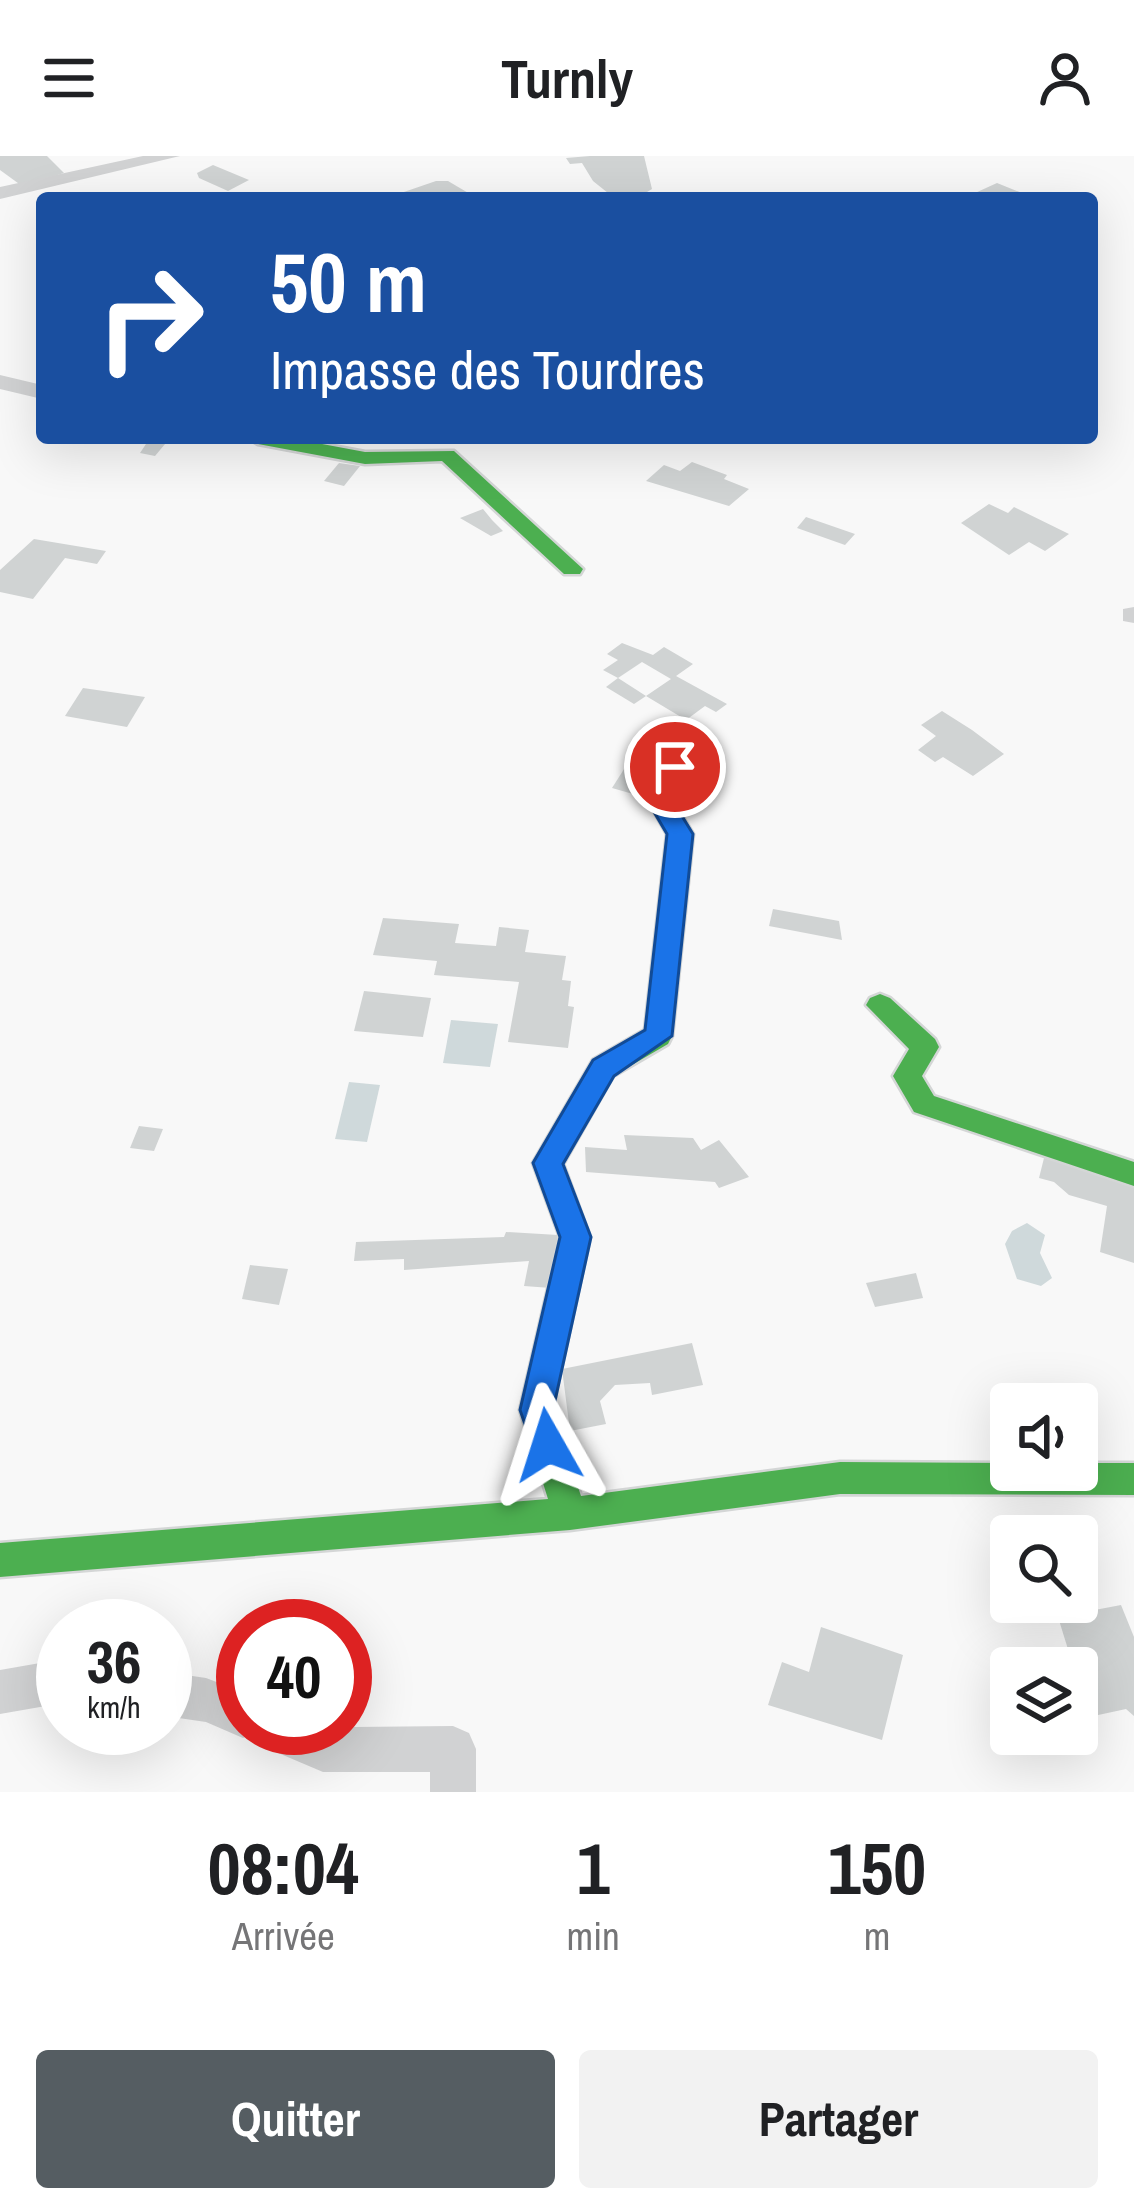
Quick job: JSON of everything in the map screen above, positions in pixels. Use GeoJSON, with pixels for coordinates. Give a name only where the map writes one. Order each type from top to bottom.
{"type":"FeatureCollection","features":[{"type":"Feature","properties":{"kind":"street"},"geometry":{"type":"LineString","coordinates":[[0,193],[170,156]]}},
{"type":"Feature","properties":{"kind":"street"},"geometry":{"type":"LineString","coordinates":[[0,382],[36,391]]}},
{"type":"Feature","properties":{"kind":"street"},"geometry":{"type":"LineString","coordinates":[[290,444],[365,458],[447,455],[572,569]]}},
{"type":"Feature","properties":{"kind":"street"},"geometry":{"type":"LineString","coordinates":[[569,1514],[536,1410],[575,1237],[548,1163],[604,1068],[658,1036],[680,834],[653,788],[675,767]]}},
{"type":"Feature","properties":{"kind":"street"},"geometry":{"type":"LineString","coordinates":[[880,1006],[925,1047],[907,1076],[924,1104],[1134,1174]]}},
{"type":"Feature","properties":{"kind":"street"},"geometry":{"type":"LineString","coordinates":[[0,1560],[569,1514],[840,1478],[1134,1479]]}},
{"type":"Feature","properties":{"kind":"street"},"geometry":{"type":"LineString","coordinates":[[0,1692],[36,1686]]}},
{"type":"Feature","properties":{"kind":"street"},"geometry":{"type":"LineString","coordinates":[[372,1749],[453,1749],[453,1792]]}},
{"type":"Feature","properties":{"kind":"shaded area"},"geometry":{"type":"Polygon","coordinates":[[[451,1020],[498,1024],[490,1067],[443,1063],[451,1020]]]}},
{"type":"Feature","properties":{"kind":"shaded area"},"geometry":{"type":"Polygon","coordinates":[[[349,1082],[380,1085],[367,1142],[335,1139],[349,1082]]]}},
{"type":"Feature","properties":{"kind":"shaded area"},"geometry":{"type":"Polygon","coordinates":[[[1027,1223],[1045,1235],[1040,1253],[1052,1278],[1041,1286],[1017,1279],[1005,1244],[1012,1231],[1027,1223]]]}},
{"type":"Feature","properties":{"kind":"building"},"geometry":{"type":"Polygon","coordinates":[[[0,156],[47,156],[64,173],[22,186],[0,170],[0,156]]]}},
{"type":"Feature","properties":{"kind":"building"},"geometry":{"type":"Polygon","coordinates":[[[644,156],[652,189],[607,192],[582,163],[570,164],[566,158],[644,156]]]}},
{"type":"Feature","properties":{"kind":"building"},"geometry":{"type":"Polygon","coordinates":[[[213,165],[249,180],[228,191],[199,178],[197,173],[213,165]]]}},
{"type":"Feature","properties":{"kind":"building"},"geometry":{"type":"Polygon","coordinates":[[[448,181],[467,192],[404,192],[448,181]]]}},
{"type":"Feature","properties":{"kind":"building"},"geometry":{"type":"Polygon","coordinates":[[[997,183],[1020,192],[977,192],[997,183]]]}},
{"type":"Feature","properties":{"kind":"building"},"geometry":{"type":"Polygon","coordinates":[[[146,444],[165,444],[155,456],[140,453],[146,444]]]}},
{"type":"Feature","properties":{"kind":"building"},"geometry":{"type":"Polygon","coordinates":[[[692,462],[749,489],[729,506],[646,481],[664,465],[680,471],[692,462]]]}},
{"type":"Feature","properties":{"kind":"building"},"geometry":{"type":"Polygon","coordinates":[[[339,463],[360,466],[344,486],[324,481],[339,463]]]}},
{"type":"Feature","properties":{"kind":"building"},"geometry":{"type":"Polygon","coordinates":[[[989,504],[1008,513],[1014,507],[1069,534],[1045,551],[1029,542],[1009,555],[961,523],[989,504]]]}},
{"type":"Feature","properties":{"kind":"building"},"geometry":{"type":"Polygon","coordinates":[[[483,509],[503,531],[491,536],[460,518],[483,509]]]}},
{"type":"Feature","properties":{"kind":"building"},"geometry":{"type":"Polygon","coordinates":[[[806,517],[855,534],[845,545],[797,528],[806,517]]]}},
{"type":"Feature","properties":{"kind":"building"},"geometry":{"type":"Polygon","coordinates":[[[34,539],[106,551],[97,564],[65,558],[33,599],[0,592],[0,570],[34,539]]]}},
{"type":"Feature","properties":{"kind":"building"},"geometry":{"type":"Polygon","coordinates":[[[622,643],[653,655],[664,647],[693,664],[676,676],[727,704],[716,712],[705,706],[686,720],[646,696],[671,679],[642,662],[618,678],[603,670],[618,660],[607,654],[622,643]]]}},
{"type":"Feature","properties":{"kind":"building"},"geometry":{"type":"Polygon","coordinates":[[[618,678],[646,696],[634,704],[606,687],[618,678]]]}},
{"type":"Feature","properties":{"kind":"building"},"geometry":{"type":"Polygon","coordinates":[[[83,688],[145,697],[127,727],[65,716],[83,688]]]}},
{"type":"Feature","properties":{"kind":"building"},"geometry":{"type":"Polygon","coordinates":[[[942,711],[1004,754],[973,776],[943,757],[935,762],[918,750],[936,736],[921,725],[942,711]]]}},
{"type":"Feature","properties":{"kind":"building"},"geometry":{"type":"Polygon","coordinates":[[[626,766],[653,774],[640,796],[612,788],[626,766]]]}},
{"type":"Feature","properties":{"kind":"building"},"geometry":{"type":"Polygon","coordinates":[[[773,909],[839,921],[842,940],[769,926],[773,909]]]}},
{"type":"Feature","properties":{"kind":"building"},"geometry":{"type":"Polygon","coordinates":[[[383,918],[459,924],[455,943],[496,946],[499,927],[529,930],[525,952],[566,956],[562,980],[571,981],[568,1006],[574,1007],[568,1048],[508,1042],[519,982],[434,975],[437,961],[373,955],[383,918]]]}},
{"type":"Feature","properties":{"kind":"building"},"geometry":{"type":"Polygon","coordinates":[[[364,991],[431,998],[423,1037],[354,1031],[364,991]]]}},
{"type":"Feature","properties":{"kind":"building"},"geometry":{"type":"Polygon","coordinates":[[[139,1126],[163,1129],[154,1151],[130,1148],[139,1126]]]}},
{"type":"Feature","properties":{"kind":"building"},"geometry":{"type":"Polygon","coordinates":[[[624,1135],[693,1138],[701,1150],[719,1140],[749,1177],[719,1188],[715,1182],[586,1172],[585,1147],[627,1150],[624,1135]]]}},
{"type":"Feature","properties":{"kind":"building"},"geometry":{"type":"Polygon","coordinates":[[[1044,1158],[1134,1186],[1134,1263],[1100,1252],[1107,1206],[1069,1195],[1054,1182],[1039,1178],[1044,1158]]]}},
{"type":"Feature","properties":{"kind":"building"},"geometry":{"type":"Polygon","coordinates":[[[506,1232],[558,1235],[551,1288],[524,1286],[529,1261],[404,1270],[404,1259],[354,1261],[356,1242],[504,1237],[506,1232]]]}},
{"type":"Feature","properties":{"kind":"building"},"geometry":{"type":"Polygon","coordinates":[[[250,1265],[288,1269],[279,1305],[242,1299],[250,1265]]]}},
{"type":"Feature","properties":{"kind":"building"},"geometry":{"type":"Polygon","coordinates":[[[916,1273],[923,1298],[875,1307],[866,1283],[916,1273]]]}},
{"type":"Feature","properties":{"kind":"building"},"geometry":{"type":"Polygon","coordinates":[[[692,1343],[703,1385],[652,1395],[650,1383],[615,1385],[600,1401],[606,1424],[570,1431],[562,1369],[692,1343]]]}},
{"type":"Feature","properties":{"kind":"building"},"geometry":{"type":"Polygon","coordinates":[[[1121,1605],[1134,1637],[1134,1716],[1126,1709],[1098,1715],[1098,1647],[1067,1647],[1060,1623],[1098,1623],[1098,1609],[1121,1605]]]}},
{"type":"Feature","properties":{"kind":"building"},"geometry":{"type":"Polygon","coordinates":[[[821,1627],[903,1655],[882,1740],[768,1705],[782,1662],[809,1672],[821,1627]]]}},
{"type":"Feature","properties":{"kind":"traffic: fast"},"geometry":{"type":"LineString","coordinates":[[290,444],[365,458],[447,455],[572,569]]}},
{"type":"Feature","properties":{"kind":"traffic: fast"},"geometry":{"type":"LineString","coordinates":[[570,1514],[536,1410],[575,1237],[548,1163],[603,1068],[658,1036],[680,834],[653,788],[675,767]]}},
{"type":"Feature","properties":{"kind":"traffic: fast"},"geometry":{"type":"LineString","coordinates":[[880,1005],[925,1047],[907,1076],[924,1104],[1134,1174]]}},
{"type":"Feature","properties":{"kind":"traffic: fast"},"geometry":{"type":"LineString","coordinates":[[0,1560],[570,1514],[840,1478],[1134,1479]]}},
{"type":"Feature","properties":{"kind":"route"},"geometry":{"type":"LineString","coordinates":[[548,1445],[536,1410],[575,1237],[548,1163],[604,1068],[658,1036],[680,834],[653,788],[675,767]]}}]}
